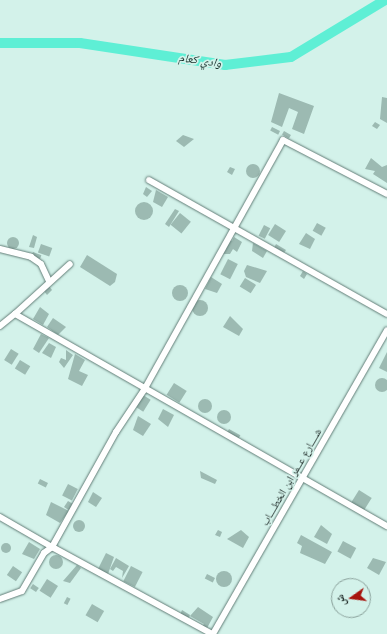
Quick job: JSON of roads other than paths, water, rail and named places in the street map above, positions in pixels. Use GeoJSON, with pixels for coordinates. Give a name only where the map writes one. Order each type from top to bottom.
{"type":"FeatureCollection","features":[{"type":"Feature","properties":{"kind":"street"},"geometry":{"type":"LineString","coordinates":[[0,599],[22,591],[44,553],[52,547],[116,432],[144,390],[284,139],[387,194]]}},
{"type":"Feature","properties":{"kind":"street"},"geometry":{"type":"LineString","coordinates":[[149,180],[233,230],[387,314]]}},
{"type":"Feature","properties":{"kind":"street"},"geometry":{"type":"LineString","coordinates":[[0,249],[31,257],[41,264],[49,281]]}},
{"type":"Feature","properties":{"kind":"street"},"geometry":{"type":"LineString","coordinates":[[0,326],[70,264]]}},
{"type":"Feature","properties":{"kind":"street"},"geometry":{"type":"LineString","coordinates":[[15,314],[144,390],[387,526]]}},
{"type":"Feature","properties":{"kind":"street","name":"شــــارع عــمر ابن الخطــــاب"},"geometry":{"type":"LineString","coordinates":[[212,634],[387,330]]}},
{"type":"Feature","properties":{"kind":"street"},"geometry":{"type":"LineString","coordinates":[[0,517],[212,634]]}},
{"type":"Feature","properties":{"kind":"waterway","name":"وادي كعام"},"geometry":{"type":"LineString","coordinates":[[0,43],[80,43],[225,65],[291,57],[385,0]]}}]}
